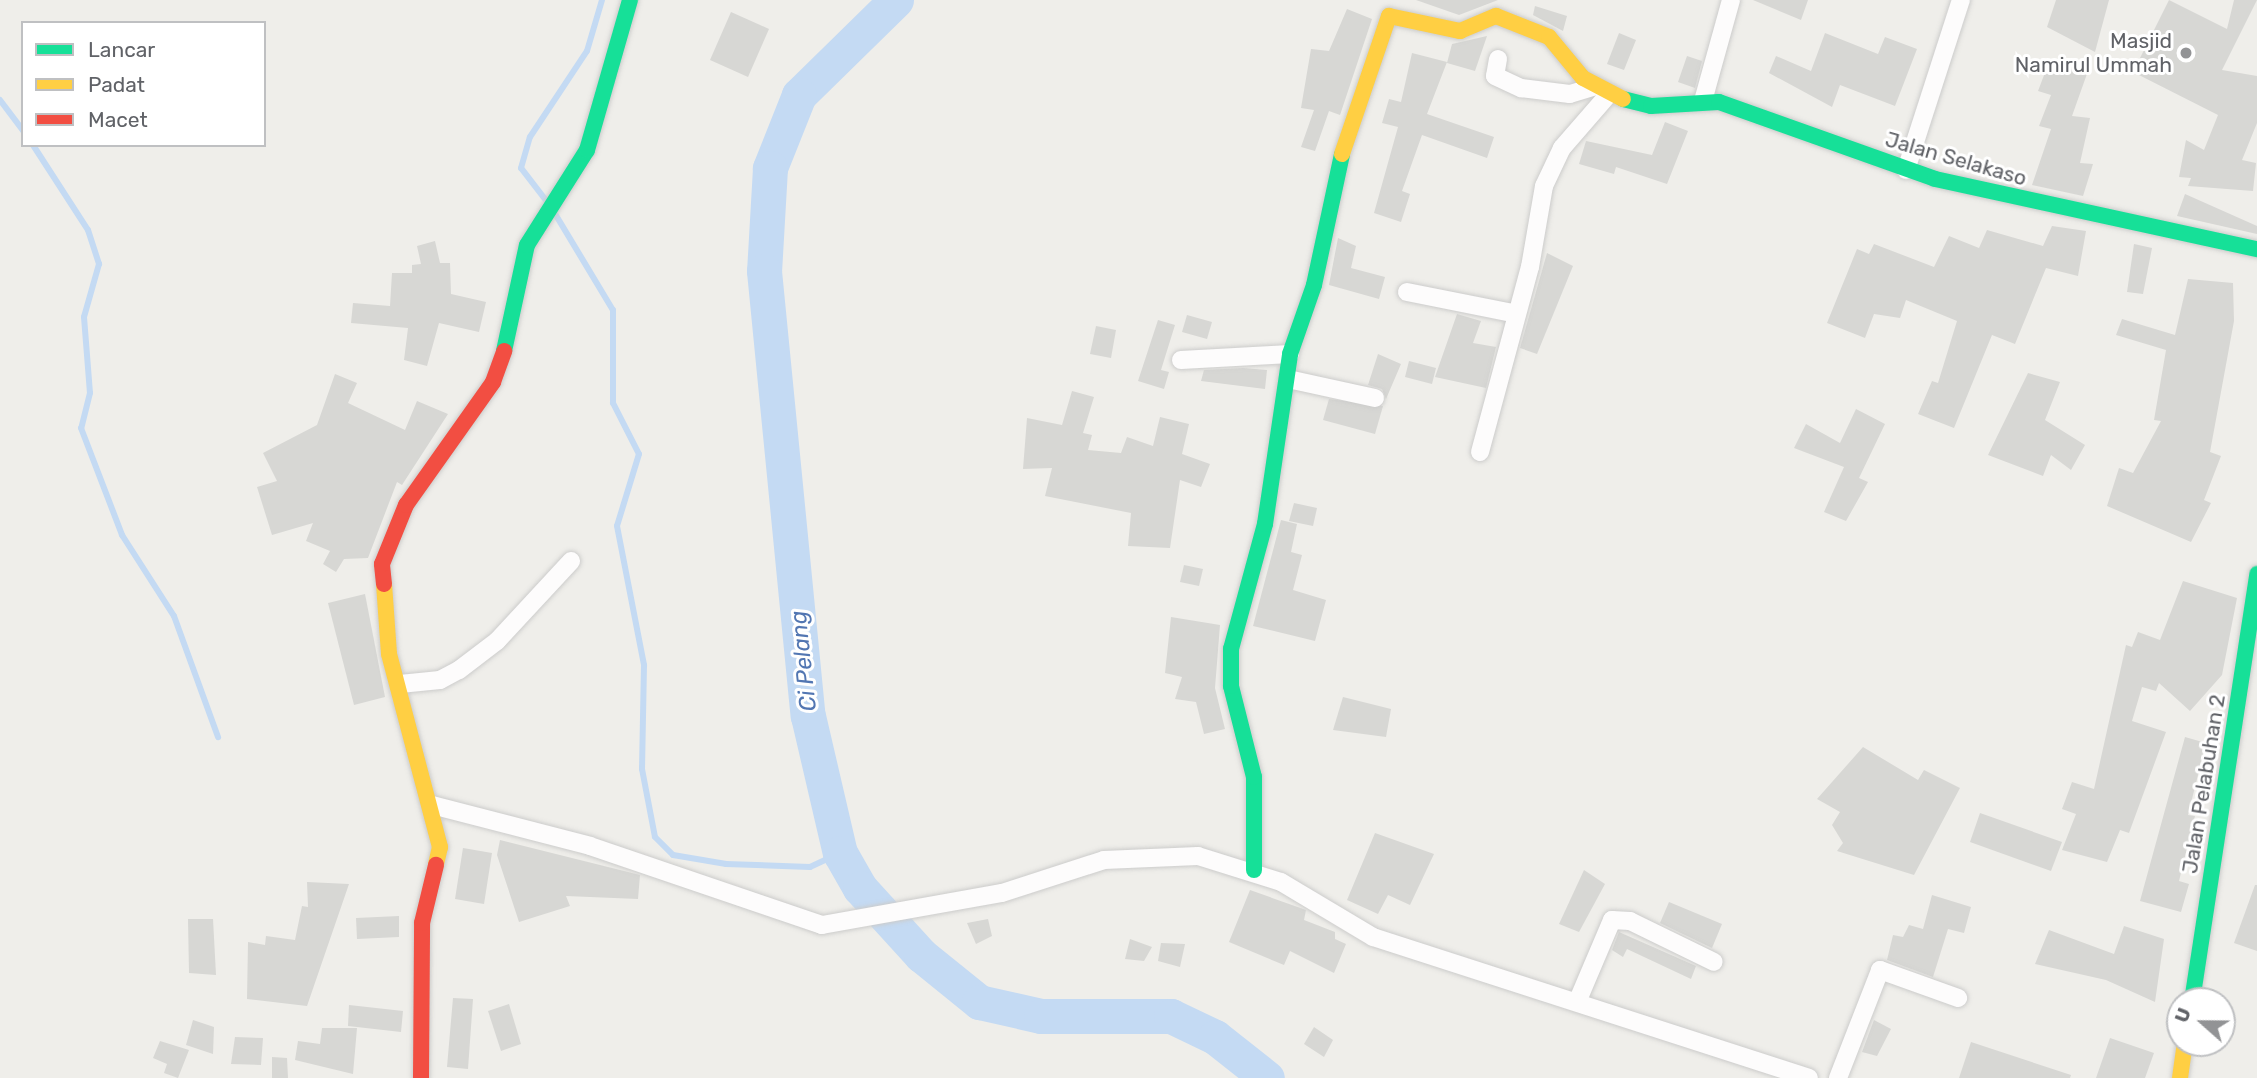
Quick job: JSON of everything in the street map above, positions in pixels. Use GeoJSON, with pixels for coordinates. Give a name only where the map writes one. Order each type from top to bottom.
{"type":"FeatureCollection","features":[{"type":"Feature","properties":{"kind":"street"},"geometry":{"type":"LineString","coordinates":[[421,1078],[422,923],[440,847],[432,804],[382,608],[387,546],[425,475],[492,382],[509,339],[527,245],[587,150],[630,0]]}},
{"type":"Feature","properties":{"kind":"street"},"geometry":{"type":"LineString","coordinates":[[1703,101],[1731,0]]}},
{"type":"Feature","properties":{"kind":"street"},"geometry":{"type":"LineString","coordinates":[[1906,170],[1961,0]]}},
{"type":"Feature","properties":{"kind":"street"},"geometry":{"type":"LineString","coordinates":[[1254,870],[1254,777],[1231,686],[1231,649],[1270,501],[1290,354],[1314,285],[1338,163],[1389,16],[1403,13],[1460,31],[1503,9],[1549,37],[1600,91]]}},
{"type":"Feature","properties":{"kind":"street"},"geometry":{"type":"LineString","coordinates":[[1498,59],[1495,76],[1521,88],[1570,94],[1600,91]]}},
{"type":"Feature","properties":{"kind":"street"},"geometry":{"type":"LineString","coordinates":[[1480,452],[1517,314],[1552,164],[1600,91]]}},
{"type":"Feature","properties":{"kind":"street","name":"Jalan Selakaso"},"geometry":{"type":"LineString","coordinates":[[1600,91],[1651,106],[1703,101],[1789,124],[1906,170],[2170,235],[2257,249]]}},
{"type":"Feature","properties":{"kind":"street"},"geometry":{"type":"LineString","coordinates":[[1407,292],[1517,314]]}},
{"type":"Feature","properties":{"kind":"street"},"geometry":{"type":"LineString","coordinates":[[1181,360],[1290,354]]}},
{"type":"Feature","properties":{"kind":"street"},"geometry":{"type":"LineString","coordinates":[[1288,379],[1375,398]]}},
{"type":"Feature","properties":{"kind":"street"},"geometry":{"type":"LineString","coordinates":[[400,684],[440,680],[459,670],[498,641],[571,561]]}},
{"type":"Feature","properties":{"kind":"street","name":"Jalan Pelabuhan 2"},"geometry":{"type":"LineString","coordinates":[[2194,987],[2257,574]]}},
{"type":"Feature","properties":{"kind":"street"},"geometry":{"type":"LineString","coordinates":[[432,804],[590,846],[788,918],[830,925],[947,900],[1002,894],[1073,866],[1135,855],[1198,856],[1254,870],[1373,937],[1578,1000],[1809,1078]]}},
{"type":"Feature","properties":{"kind":"street"},"geometry":{"type":"LineString","coordinates":[[1578,1000],[1612,920],[1630,921],[1714,962]]}},
{"type":"Feature","properties":{"kind":"street"},"geometry":{"type":"LineString","coordinates":[[1838,1078],[1880,970],[1958,998]]}},
{"type":"Feature","properties":{"kind":"street"},"geometry":{"type":"LineString","coordinates":[[2180,1078],[2183,1057]]}},
{"type":"Feature","properties":{"kind":"building"},"geometry":{"type":"Polygon","coordinates":[[[1416,0],[1498,0],[1459,15],[1416,0]]]}},
{"type":"Feature","properties":{"kind":"building"},"geometry":{"type":"Polygon","coordinates":[[[1753,0],[1808,0],[1801,20],[1753,0]]]}},
{"type":"Feature","properties":{"kind":"building"},"geometry":{"type":"Polygon","coordinates":[[[2056,0],[2109,0],[2095,52],[2047,27],[2056,0]]]}},
{"type":"Feature","properties":{"kind":"building"},"geometry":{"type":"Polygon","coordinates":[[[2169,0],[2227,29],[2234,0],[2257,0],[2222,70],[2257,76],[2257,123],[2242,160],[2256,163],[2253,191],[2188,186],[2191,178],[2179,177],[2186,140],[2204,150],[2218,115],[2133,72],[2169,0]]]}},
{"type":"Feature","properties":{"kind":"building"},"geometry":{"type":"Polygon","coordinates":[[[1535,6],[1567,16],[1563,31],[1533,15],[1535,6]]]}},
{"type":"Feature","properties":{"kind":"building"},"geometry":{"type":"Polygon","coordinates":[[[1347,9],[1372,19],[1340,115],[1329,111],[1315,151],[1301,147],[1314,110],[1301,108],[1311,49],[1329,51],[1347,9]]]}},
{"type":"Feature","properties":{"kind":"building"},"geometry":{"type":"Polygon","coordinates":[[[731,12],[769,29],[748,77],[710,60],[731,12]]]}},
{"type":"Feature","properties":{"kind":"building"},"geometry":{"type":"Polygon","coordinates":[[[1619,33],[1636,40],[1624,70],[1607,64],[1619,33]]]}},
{"type":"Feature","properties":{"kind":"building"},"geometry":{"type":"Polygon","coordinates":[[[1825,33],[1878,54],[1885,37],[1917,49],[1895,106],[1840,85],[1832,107],[1769,73],[1776,56],[1811,71],[1825,33]]]}},
{"type":"Feature","properties":{"kind":"building"},"geometry":{"type":"Polygon","coordinates":[[[1487,36],[1475,71],[1447,63],[1452,44],[1487,36]]]}},
{"type":"Feature","properties":{"kind":"building"},"geometry":{"type":"Polygon","coordinates":[[[1412,53],[1447,62],[1427,114],[1494,137],[1487,158],[1422,135],[1402,191],[1410,194],[1401,222],[1374,213],[1398,127],[1382,123],[1389,99],[1401,102],[1412,53]]]}},
{"type":"Feature","properties":{"kind":"building"},"geometry":{"type":"Polygon","coordinates":[[[1687,56],[1702,61],[1695,88],[1678,82],[1687,56]]]}},
{"type":"Feature","properties":{"kind":"building"},"geometry":{"type":"Polygon","coordinates":[[[2049,62],[2088,71],[2072,116],[2090,118],[2080,163],[2093,164],[2083,196],[2032,185],[2051,129],[2039,126],[2051,95],[2038,91],[2049,62]]]}},
{"type":"Feature","properties":{"kind":"building"},"geometry":{"type":"Polygon","coordinates":[[[1665,122],[1688,131],[1667,184],[1616,167],[1614,174],[1579,164],[1586,141],[1652,155],[1665,122]]]}},
{"type":"Feature","properties":{"kind":"building"},"geometry":{"type":"Polygon","coordinates":[[[2185,194],[2257,226],[2257,234],[2177,216],[2185,194]]]}},
{"type":"Feature","properties":{"kind":"building"},"geometry":{"type":"Polygon","coordinates":[[[2052,226],[2086,231],[2078,276],[2046,268],[2015,344],[1992,335],[1954,428],[1918,414],[1932,381],[1938,383],[1957,321],[1906,300],[1900,318],[1874,314],[1865,338],[1827,323],[1857,249],[1869,254],[1874,244],[1934,267],[1949,236],[1979,248],[1987,230],[2043,246],[2052,226]]]}},
{"type":"Feature","properties":{"kind":"building"},"geometry":{"type":"Polygon","coordinates":[[[1338,238],[1356,246],[1351,268],[1385,277],[1379,299],[1329,285],[1338,238]]]}},
{"type":"Feature","properties":{"kind":"building"},"geometry":{"type":"Polygon","coordinates":[[[435,241],[440,263],[450,263],[451,294],[486,302],[479,332],[439,323],[427,366],[404,360],[408,328],[351,323],[353,303],[390,306],[392,273],[412,273],[412,265],[421,264],[417,246],[435,241]]]}},
{"type":"Feature","properties":{"kind":"building"},"geometry":{"type":"Polygon","coordinates":[[[2134,244],[2152,248],[2143,294],[2127,292],[2134,244]]]}},
{"type":"Feature","properties":{"kind":"building"},"geometry":{"type":"Polygon","coordinates":[[[1547,253],[1573,266],[1537,354],[1520,348],[1547,253]]]}},
{"type":"Feature","properties":{"kind":"building"},"geometry":{"type":"Polygon","coordinates":[[[2188,279],[2233,283],[2234,321],[2210,452],[2221,456],[2204,500],[2211,503],[2191,542],[2107,506],[2119,468],[2133,473],[2161,421],[2154,420],[2166,350],[2116,335],[2122,319],[2175,335],[2188,279]]]}},
{"type":"Feature","properties":{"kind":"building"},"geometry":{"type":"Polygon","coordinates":[[[1457,314],[1481,321],[1473,343],[1496,347],[1486,388],[1435,377],[1457,314]]]}},
{"type":"Feature","properties":{"kind":"building"},"geometry":{"type":"Polygon","coordinates":[[[1187,315],[1212,322],[1207,339],[1182,332],[1187,315]]]}},
{"type":"Feature","properties":{"kind":"building"},"geometry":{"type":"Polygon","coordinates":[[[1158,320],[1175,325],[1161,370],[1169,372],[1164,389],[1138,381],[1158,320]]]}},
{"type":"Feature","properties":{"kind":"building"},"geometry":{"type":"Polygon","coordinates":[[[1096,326],[1116,330],[1111,358],[1090,354],[1096,326]]]}},
{"type":"Feature","properties":{"kind":"building"},"geometry":{"type":"Polygon","coordinates":[[[1378,354],[1401,364],[1386,399],[1382,389],[1368,385],[1378,354]]]}},
{"type":"Feature","properties":{"kind":"building"},"geometry":{"type":"Polygon","coordinates":[[[1409,361],[1436,368],[1432,384],[1405,377],[1409,361]]]}},
{"type":"Feature","properties":{"kind":"building"},"geometry":{"type":"Polygon","coordinates":[[[1204,370],[1267,370],[1265,389],[1201,381],[1204,370]]]}},
{"type":"Feature","properties":{"kind":"building"},"geometry":{"type":"Polygon","coordinates":[[[2028,373],[2060,382],[2045,420],[2085,445],[2071,470],[2051,455],[2043,476],[1988,455],[2028,373]]]}},
{"type":"Feature","properties":{"kind":"building"},"geometry":{"type":"Polygon","coordinates":[[[335,374],[357,383],[348,403],[405,430],[417,401],[448,414],[402,485],[397,482],[368,558],[344,559],[336,572],[323,564],[330,551],[306,541],[313,523],[272,535],[257,487],[277,481],[263,453],[317,425],[335,374]]]}},
{"type":"Feature","properties":{"kind":"building"},"geometry":{"type":"Polygon","coordinates":[[[1072,391],[1094,397],[1083,433],[1092,435],[1088,450],[1121,453],[1127,437],[1153,446],[1160,417],[1189,424],[1182,454],[1210,464],[1201,487],[1180,480],[1170,548],[1128,546],[1131,513],[1045,496],[1052,468],[1023,469],[1027,418],[1062,425],[1072,391]]]}},
{"type":"Feature","properties":{"kind":"building"},"geometry":{"type":"Polygon","coordinates":[[[1329,399],[1383,406],[1375,434],[1323,420],[1329,399]]]}},
{"type":"Feature","properties":{"kind":"building"},"geometry":{"type":"Polygon","coordinates":[[[1856,409],[1885,424],[1859,478],[1868,482],[1846,521],[1824,512],[1844,467],[1794,448],[1806,424],[1840,443],[1856,409]]]}},
{"type":"Feature","properties":{"kind":"building"},"geometry":{"type":"Polygon","coordinates":[[[1294,503],[1317,508],[1313,526],[1289,521],[1294,503]]]}},
{"type":"Feature","properties":{"kind":"building"},"geometry":{"type":"Polygon","coordinates":[[[1281,520],[1297,524],[1291,552],[1302,555],[1293,590],[1326,600],[1315,641],[1253,626],[1281,520]]]}},
{"type":"Feature","properties":{"kind":"building"},"geometry":{"type":"Polygon","coordinates":[[[1184,565],[1203,569],[1199,586],[1180,582],[1184,565]]]}},
{"type":"Feature","properties":{"kind":"building"},"geometry":{"type":"Polygon","coordinates":[[[2183,581],[2237,598],[2222,675],[2190,711],[2159,683],[2156,691],[2142,687],[2132,721],[2166,732],[2129,833],[2120,830],[2107,862],[2062,850],[2076,814],[2062,809],[2072,782],[2094,789],[2126,645],[2132,647],[2138,632],[2160,640],[2183,581]]]}},
{"type":"Feature","properties":{"kind":"building"},"geometry":{"type":"Polygon","coordinates":[[[365,594],[385,697],[354,705],[328,603],[365,594]]]}},
{"type":"Feature","properties":{"kind":"building"},"geometry":{"type":"Polygon","coordinates":[[[1171,617],[1220,625],[1215,688],[1225,729],[1204,734],[1196,702],[1175,699],[1182,677],[1165,673],[1171,617]]]}},
{"type":"Feature","properties":{"kind":"building"},"geometry":{"type":"Polygon","coordinates":[[[1343,697],[1391,709],[1386,737],[1333,730],[1343,697]]]}},
{"type":"Feature","properties":{"kind":"building"},"geometry":{"type":"Polygon","coordinates":[[[2185,737],[2206,743],[2188,815],[2195,816],[2179,881],[2189,884],[2181,912],[2140,901],[2185,737]]]}},
{"type":"Feature","properties":{"kind":"building"},"geometry":{"type":"Polygon","coordinates":[[[1863,747],[1918,780],[1924,770],[1960,788],[1914,875],[1837,851],[1843,843],[1832,825],[1840,812],[1817,799],[1863,747]]]}},
{"type":"Feature","properties":{"kind":"building"},"geometry":{"type":"Polygon","coordinates":[[[1980,813],[2062,842],[2051,871],[1970,842],[1980,813]]]}},
{"type":"Feature","properties":{"kind":"building"},"geometry":{"type":"Polygon","coordinates":[[[1375,833],[1434,854],[1410,905],[1388,895],[1378,914],[1347,900],[1375,833]]]}},
{"type":"Feature","properties":{"kind":"building"},"geometry":{"type":"Polygon","coordinates":[[[500,840],[640,875],[638,899],[566,896],[570,906],[519,922],[497,855],[500,840]]]}},
{"type":"Feature","properties":{"kind":"building"},"geometry":{"type":"Polygon","coordinates":[[[463,848],[492,853],[484,904],[455,899],[463,848]]]}},
{"type":"Feature","properties":{"kind":"building"},"geometry":{"type":"Polygon","coordinates":[[[1584,870],[1605,884],[1579,932],[1559,924],[1584,870]]]}},
{"type":"Feature","properties":{"kind":"building"},"geometry":{"type":"Polygon","coordinates":[[[307,882],[349,884],[307,1006],[247,999],[248,942],[265,945],[266,936],[295,940],[302,906],[308,907],[307,882]]]}},
{"type":"Feature","properties":{"kind":"building"},"geometry":{"type":"Polygon","coordinates":[[[2257,885],[2257,951],[2234,943],[2257,885]]]}},
{"type":"Feature","properties":{"kind":"building"},"geometry":{"type":"Polygon","coordinates":[[[1250,890],[1306,910],[1304,920],[1335,932],[1335,939],[1346,944],[1334,973],[1290,951],[1284,965],[1229,942],[1250,890]]]}},
{"type":"Feature","properties":{"kind":"building"},"geometry":{"type":"Polygon","coordinates":[[[1932,895],[1971,907],[1964,933],[1948,929],[1933,977],[1887,960],[1893,935],[1903,937],[1909,925],[1923,929],[1932,895]]]}},
{"type":"Feature","properties":{"kind":"building"},"geometry":{"type":"Polygon","coordinates":[[[1669,902],[1722,924],[1712,948],[1660,923],[1669,902]]]}},
{"type":"Feature","properties":{"kind":"building"},"geometry":{"type":"Polygon","coordinates":[[[399,916],[399,937],[357,939],[356,918],[399,916]]]}},
{"type":"Feature","properties":{"kind":"building"},"geometry":{"type":"Polygon","coordinates":[[[188,919],[213,919],[216,975],[189,973],[188,919]]]}},
{"type":"Feature","properties":{"kind":"building"},"geometry":{"type":"Polygon","coordinates":[[[988,919],[992,936],[976,944],[967,923],[988,919]]]}},
{"type":"Feature","properties":{"kind":"building"},"geometry":{"type":"Polygon","coordinates":[[[2124,926],[2164,939],[2155,1002],[2106,980],[2035,964],[2049,930],[2114,954],[2124,926]]]}},
{"type":"Feature","properties":{"kind":"building"},"geometry":{"type":"Polygon","coordinates":[[[1619,932],[1696,966],[1691,979],[1627,949],[1623,957],[1612,950],[1619,932]]]}},
{"type":"Feature","properties":{"kind":"building"},"geometry":{"type":"Polygon","coordinates":[[[1130,939],[1152,947],[1144,961],[1125,959],[1130,939]]]}},
{"type":"Feature","properties":{"kind":"building"},"geometry":{"type":"Polygon","coordinates":[[[1161,943],[1185,944],[1180,967],[1158,961],[1161,943]]]}},
{"type":"Feature","properties":{"kind":"building"},"geometry":{"type":"Polygon","coordinates":[[[453,998],[473,999],[468,1069],[447,1067],[453,998]]]}},
{"type":"Feature","properties":{"kind":"building"},"geometry":{"type":"Polygon","coordinates":[[[509,1004],[521,1044],[501,1051],[488,1011],[509,1004]]]}},
{"type":"Feature","properties":{"kind":"building"},"geometry":{"type":"Polygon","coordinates":[[[349,1005],[403,1011],[401,1032],[348,1026],[349,1005]]]}},
{"type":"Feature","properties":{"kind":"building"},"geometry":{"type":"Polygon","coordinates":[[[193,1020],[214,1027],[213,1054],[186,1045],[193,1020]]]}},
{"type":"Feature","properties":{"kind":"building"},"geometry":{"type":"Polygon","coordinates":[[[1874,1020],[1891,1029],[1877,1056],[1862,1052],[1874,1020]]]}},
{"type":"Feature","properties":{"kind":"building"},"geometry":{"type":"Polygon","coordinates":[[[1314,1027],[1333,1040],[1324,1057],[1304,1044],[1314,1027]]]}},
{"type":"Feature","properties":{"kind":"building"},"geometry":{"type":"Polygon","coordinates":[[[322,1028],[357,1028],[353,1074],[295,1060],[298,1041],[320,1044],[322,1028]]]}},
{"type":"Feature","properties":{"kind":"building"},"geometry":{"type":"Polygon","coordinates":[[[235,1037],[263,1038],[261,1065],[231,1064],[235,1037]]]}},
{"type":"Feature","properties":{"kind":"building"},"geometry":{"type":"Polygon","coordinates":[[[2110,1038],[2154,1053],[2145,1078],[2096,1078],[2110,1038]]]}},
{"type":"Feature","properties":{"kind":"building"},"geometry":{"type":"Polygon","coordinates":[[[160,1041],[189,1050],[178,1078],[164,1073],[167,1064],[153,1058],[160,1041]]]}},
{"type":"Feature","properties":{"kind":"building"},"geometry":{"type":"Polygon","coordinates":[[[1971,1042],[2071,1075],[2070,1078],[1959,1078],[1971,1042]]]}},
{"type":"Feature","properties":{"kind":"building"},"geometry":{"type":"Polygon","coordinates":[[[272,1057],[287,1058],[288,1078],[272,1078],[272,1057]]]}},
{"type":"Feature","properties":{"kind":"waterway"},"geometry":{"type":"LineString","coordinates":[[548,203],[521,168],[530,137],[587,51],[602,0]]}},
{"type":"Feature","properties":{"kind":"waterway","name":"Ci Pelang"},"geometry":{"type":"LineString","coordinates":[[896,0],[799,95],[770,168],[764,271],[808,716],[840,853],[860,888],[921,955],[979,1002],[1041,1016],[1171,1016],[1215,1037],[1267,1078]]}},
{"type":"Feature","properties":{"kind":"waterway"},"geometry":{"type":"LineString","coordinates":[[0,100],[21,128]]}},
{"type":"Feature","properties":{"kind":"waterway"},"geometry":{"type":"LineString","coordinates":[[34,147],[88,230],[99,264],[84,317],[90,393],[81,428],[122,535],[174,616],[218,737]]}},
{"type":"Feature","properties":{"kind":"waterway"},"geometry":{"type":"LineString","coordinates":[[554,212],[613,310],[613,403],[639,454],[617,526],[644,665],[642,769],[655,837],[673,855],[726,864],[810,867],[840,853]]}},
{"type":"Feature","properties":{"kind":"traffic: fast"},"geometry":{"type":"LineString","coordinates":[[504,351],[527,245],[587,150],[630,0]]}},
{"type":"Feature","properties":{"kind":"traffic: fast"},"geometry":{"type":"LineString","coordinates":[[1623,99],[1651,106],[1719,102],[1935,179],[2257,249]]}},
{"type":"Feature","properties":{"kind":"traffic: fast"},"geometry":{"type":"LineString","coordinates":[[1254,870],[1254,777],[1231,686],[1231,649],[1265,524],[1290,354],[1314,285],[1342,154]]}},
{"type":"Feature","properties":{"kind":"traffic: fast"},"geometry":{"type":"LineString","coordinates":[[2194,987],[2257,574]]}},
{"type":"Feature","properties":{"kind":"traffic: slow"},"geometry":{"type":"LineString","coordinates":[[1342,154],[1389,16],[1460,31],[1496,16],[1549,37],[1583,78],[1623,99]]}},
{"type":"Feature","properties":{"kind":"traffic: slow"},"geometry":{"type":"LineString","coordinates":[[384,584],[389,654],[440,847],[436,865]]}},
{"type":"Feature","properties":{"kind":"traffic: slow"},"geometry":{"type":"LineString","coordinates":[[2180,1078],[2183,1057]]}},
{"type":"Feature","properties":{"kind":"traffic: jam"},"geometry":{"type":"LineString","coordinates":[[384,584],[382,564],[406,505],[493,382],[504,351]]}},
{"type":"Feature","properties":{"kind":"traffic: jam"},"geometry":{"type":"LineString","coordinates":[[421,1078],[422,923],[436,865]]}},
{"type":"Feature","properties":{"kind":"place","name":"Masjid Namirul Ummah"},"geometry":{"type":"Point","coordinates":[2186,53]}}]}
